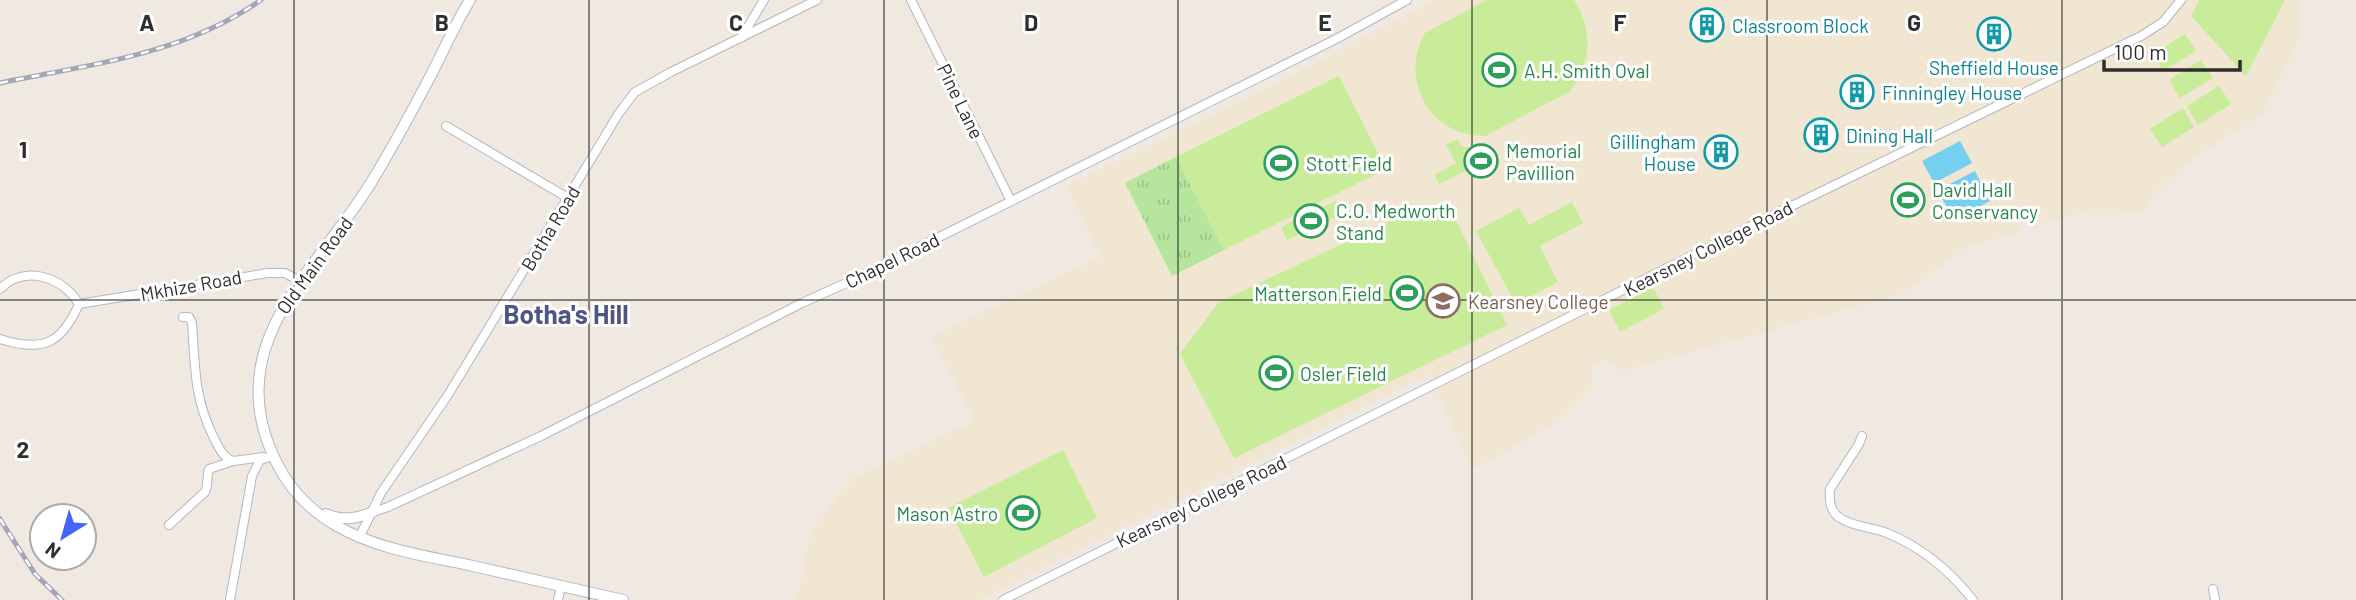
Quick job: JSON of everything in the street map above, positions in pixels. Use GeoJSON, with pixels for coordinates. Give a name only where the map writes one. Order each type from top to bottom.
{"type":"FeatureCollection","features":[{"type":"Feature","properties":{"kind":"main road","name":"Old Main Road"},"geometry":{"type":"LineString","coordinates":[[470,0],[452,29],[432,74],[387,156],[356,207],[300,281],[275,320],[260,366],[259,405],[267,441],[279,471],[308,506],[359,538],[380,546],[623,600]]}},
{"type":"Feature","properties":{"kind":"main road"},"geometry":{"type":"LineString","coordinates":[[308,506],[344,519],[373,512]]}},
{"type":"Feature","properties":{"kind":"street"},"geometry":{"type":"LineString","coordinates":[[741,38],[764,0]]}},
{"type":"Feature","properties":{"kind":"street","name":"Botha Road"},"geometry":{"type":"LineString","coordinates":[[359,538],[382,493],[448,395],[619,113],[635,92],[817,0]]}},
{"type":"Feature","properties":{"kind":"street","name":"Pine Lane"},"geometry":{"type":"LineString","coordinates":[[911,0],[1011,201]]}},
{"type":"Feature","properties":{"kind":"street","name":"Chapel Road"},"geometry":{"type":"LineString","coordinates":[[373,512],[541,436],[802,303],[1338,38],[1407,0]]}},
{"type":"Feature","properties":{"kind":"street","name":"Kearsney College Road"},"geometry":{"type":"LineString","coordinates":[[1003,600],[1767,218],[2141,36],[2163,22],[2181,0]]}},
{"type":"Feature","properties":{"kind":"street"},"geometry":{"type":"LineString","coordinates":[[446,126],[568,198]]}},
{"type":"Feature","properties":{"kind":"street","name":"Mkhize Road"},"geometry":{"type":"LineString","coordinates":[[79,304],[268,273],[285,273],[300,281]]}},
{"type":"Feature","properties":{"kind":"street"},"geometry":{"type":"LineString","coordinates":[[0,289],[23,276],[44,276],[72,292],[79,304],[73,320],[47,344],[17,344],[0,339]]}},
{"type":"Feature","properties":{"kind":"street"},"geometry":{"type":"LineString","coordinates":[[183,317],[189,317],[192,323],[199,404],[221,452],[233,461]]}},
{"type":"Feature","properties":{"kind":"street"},"geometry":{"type":"LineString","coordinates":[[1862,436],[1830,489],[1832,510],[1842,520],[1888,533],[1919,550],[1953,578],[1973,600]]}},
{"type":"Feature","properties":{"kind":"street"},"geometry":{"type":"LineString","coordinates":[[169,525],[205,492],[209,469],[233,461],[273,456]]}},
{"type":"Feature","properties":{"kind":"street"},"geometry":{"type":"LineString","coordinates":[[230,600],[252,476],[260,460],[273,456]]}},
{"type":"Feature","properties":{"kind":"street"},"geometry":{"type":"LineString","coordinates":[[558,600],[561,586]]}},
{"type":"Feature","properties":{"kind":"street"},"geometry":{"type":"LineString","coordinates":[[2213,589],[2215,600]]}},
{"type":"Feature","properties":{"kind":"shaded area","name":"Kearsney College"},"geometry":{"type":"Polygon","coordinates":[[[1435,0],[2300,0],[2297,45],[2262,115],[2201,153],[2155,194],[2144,212],[2077,214],[2043,223],[2016,217],[2021,232],[1967,247],[1902,294],[1623,371],[1602,359],[1591,367],[1594,387],[1552,425],[1474,470],[1428,374],[980,600],[796,600],[812,530],[852,478],[975,421],[932,337],[1100,256],[1066,186],[1267,88],[1435,0]]]}},
{"type":"Feature","properties":{"kind":"green space","name":"A.H. Smith Oval"},"geometry":{"type":"Polygon","coordinates":[[[1487,0],[1574,0],[1584,23],[1587,47],[1582,71],[1569,92],[1485,136],[1465,134],[1448,127],[1435,116],[1424,102],[1416,69],[1418,51],[1425,33],[1487,0]]]}},
{"type":"Feature","properties":{"kind":"green space"},"geometry":{"type":"Polygon","coordinates":[[[2199,0],[2285,0],[2246,76],[2191,16],[2199,0]]]}},
{"type":"Feature","properties":{"kind":"green space"},"geometry":{"type":"Polygon","coordinates":[[[2185,34],[2196,51],[2163,71],[2153,54],[2185,34]]]}},
{"type":"Feature","properties":{"kind":"green space"},"geometry":{"type":"Polygon","coordinates":[[[2201,60],[2213,78],[2180,98],[2169,80],[2201,60]]]}},
{"type":"Feature","properties":{"kind":"green space","name":"Stott Field"},"geometry":{"type":"Polygon","coordinates":[[[1339,76],[1386,169],[1224,250],[1176,157],[1339,76]]]}},
{"type":"Feature","properties":{"kind":"green space"},"geometry":{"type":"Polygon","coordinates":[[[2219,86],[2231,104],[2198,125],[2187,106],[2219,86]]]}},
{"type":"Feature","properties":{"kind":"green space"},"geometry":{"type":"Polygon","coordinates":[[[2183,108],[2194,127],[2162,147],[2150,129],[2183,108]]]}},
{"type":"Feature","properties":{"kind":"green space","name":"Memorial Pavillion"},"geometry":{"type":"Polygon","coordinates":[[[1457,139],[1462,147],[1488,150],[1486,163],[1465,159],[1470,169],[1439,184],[1435,175],[1456,163],[1446,145],[1457,139]]]}},
{"type":"Feature","properties":{"kind":"green space"},"geometry":{"type":"Polygon","coordinates":[[[1176,157],[1224,250],[1172,276],[1125,183],[1176,157]]]}},
{"type":"Feature","properties":{"kind":"green space","name":"C.O. Medworth Stand"},"geometry":{"type":"Polygon","coordinates":[[[1336,201],[1342,214],[1287,240],[1281,227],[1336,201]]]}},
{"type":"Feature","properties":{"kind":"green space"},"geometry":{"type":"Polygon","coordinates":[[[1572,202],[1583,223],[1540,246],[1558,282],[1516,304],[1476,231],[1519,208],[1529,225],[1572,202]]]}},
{"type":"Feature","properties":{"kind":"green space"},"geometry":{"type":"Polygon","coordinates":[[[1448,204],[1507,325],[1234,458],[1180,354],[1219,302],[1408,213],[1448,204]]]}},
{"type":"Feature","properties":{"kind":"green space"},"geometry":{"type":"Polygon","coordinates":[[[1653,287],[1664,309],[1620,332],[1609,310],[1653,287]]]}},
{"type":"Feature","properties":{"kind":"green space","name":"Mason Astro"},"geometry":{"type":"Polygon","coordinates":[[[1063,450],[1097,518],[984,577],[948,508],[1063,450]]]}},
{"type":"Feature","properties":{"kind":"water"},"geometry":{"type":"Polygon","coordinates":[[[1960,141],[1972,163],[1934,183],[1922,161],[1960,141]]]}},
{"type":"Feature","properties":{"kind":"water"},"geometry":{"type":"Polygon","coordinates":[[[1975,171],[1990,201],[1953,220],[1938,190],[1975,171]]]}},
{"type":"Feature","properties":{"kind":"railway"},"geometry":{"type":"LineString","coordinates":[[0,83],[102,63],[168,45],[200,34],[261,0]]}},
{"type":"Feature","properties":{"kind":"railway"},"geometry":{"type":"LineString","coordinates":[[0,519],[35,574],[62,600]]}},
{"type":"Feature","properties":{"kind":"place","name":"Classroom Block"},"geometry":{"type":"Point","coordinates":[1707,25]}},
{"type":"Feature","properties":{"kind":"place","name":"Sheffield House"},"geometry":{"type":"Point","coordinates":[1994,34]}},
{"type":"Feature","properties":{"kind":"place","name":"A.H. Smith Oval"},"geometry":{"type":"Point","coordinates":[1499,70]}},
{"type":"Feature","properties":{"kind":"place","name":"Finningley House"},"geometry":{"type":"Point","coordinates":[1857,92]}},
{"type":"Feature","properties":{"kind":"place","name":"Dining Hall"},"geometry":{"type":"Point","coordinates":[1821,135]}},
{"type":"Feature","properties":{"kind":"place","name":"Gillingham House"},"geometry":{"type":"Point","coordinates":[1721,152]}},
{"type":"Feature","properties":{"kind":"place","name":"Memorial Pavillion"},"geometry":{"type":"Point","coordinates":[1481,161]}},
{"type":"Feature","properties":{"kind":"place","name":"Stott Field"},"geometry":{"type":"Point","coordinates":[1281,163]}},
{"type":"Feature","properties":{"kind":"place","name":"David Hall Conservancy"},"geometry":{"type":"Point","coordinates":[1908,200]}},
{"type":"Feature","properties":{"kind":"place","name":"C.O. Medworth Stand"},"geometry":{"type":"Point","coordinates":[1311,221]}},
{"type":"Feature","properties":{"kind":"place","name":"Matterson Field"},"geometry":{"type":"Point","coordinates":[1407,293]}},
{"type":"Feature","properties":{"kind":"place","name":"Kearsney College"},"geometry":{"type":"Point","coordinates":[1443,301]}},
{"type":"Feature","properties":{"kind":"place","name":"Osler Field"},"geometry":{"type":"Point","coordinates":[1276,373]}},
{"type":"Feature","properties":{"kind":"place","name":"Mason Astro"},"geometry":{"type":"Point","coordinates":[1023,513]}},
{"type":"Feature","properties":{"kind":"district","name":"Botha's Hill"},"geometry":{"type":"Point","coordinates":[566,313]}}]}
